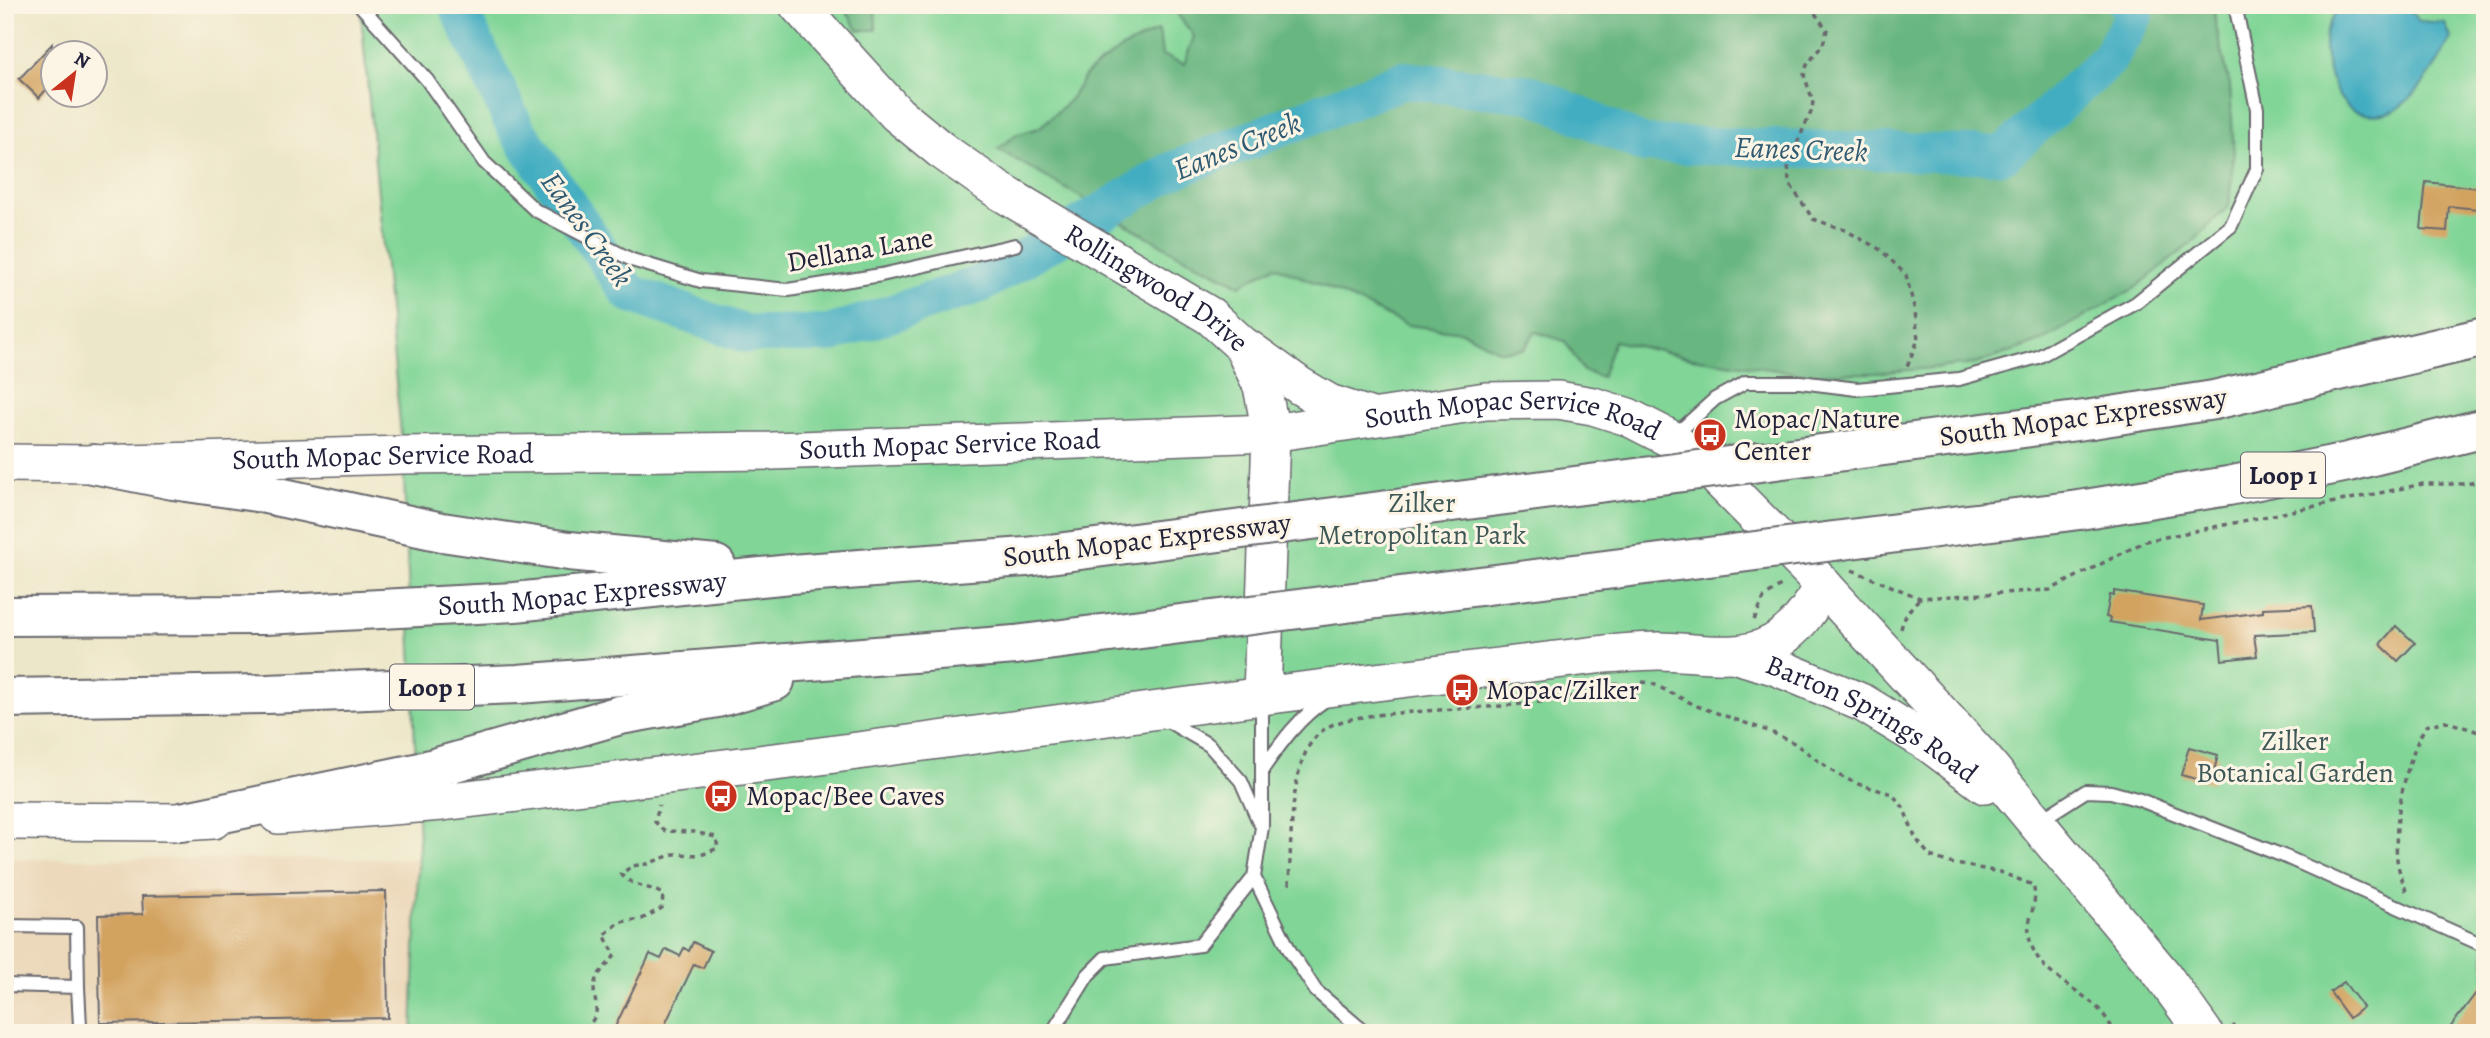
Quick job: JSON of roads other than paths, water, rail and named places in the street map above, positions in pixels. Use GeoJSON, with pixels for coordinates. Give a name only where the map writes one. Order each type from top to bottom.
{"type":"FeatureCollection","features":[{"type":"Feature","properties":{"kind":"highway","name":"South Mopac Expressway"},"geometry":{"type":"LineString","coordinates":[[5,616],[265,615],[515,602],[791,574],[1026,557],[2092,419],[2214,400],[2485,337]]}},
{"type":"Feature","properties":{"kind":"highway","name":"Loop 1"},"geometry":{"type":"LineString","coordinates":[[5,698],[267,694],[518,684],[1014,645],[2079,510],[2348,462],[2485,428]]}},
{"type":"Feature","properties":{"kind":"highway"},"geometry":{"type":"LineString","coordinates":[[93,464],[173,480],[256,492],[442,532],[569,551],[791,574]]}},
{"type":"Feature","properties":{"kind":"highway"},"geometry":{"type":"LineString","coordinates":[[181,822],[420,772],[620,715],[717,698],[858,657]]}},
{"type":"Feature","properties":{"kind":"main road","name":"Rollingwood Drive"},"geometry":{"type":"LineString","coordinates":[[798,5],[897,114],[941,150],[998,190],[1210,316],[1242,345],[1262,386],[1271,433],[1262,696]]}},
{"type":"Feature","properties":{"kind":"main road"},"geometry":{"type":"LineString","coordinates":[[1242,345],[1329,403],[1373,418]]}},
{"type":"Feature","properties":{"kind":"main road","name":"South Mopac Service Road"},"geometry":{"type":"LineString","coordinates":[[5,463],[93,464],[403,455],[772,451],[1271,433],[1486,401],[1558,400],[1593,406],[1628,417],[1671,439],[1836,578]]}},
{"type":"Feature","properties":{"kind":"main road"},"geometry":{"type":"LineString","coordinates":[[5,821],[181,822],[442,802],[792,760],[1262,696],[1605,654],[1660,651],[1737,655],[1762,649],[1782,638],[1799,623],[1836,578]]}},
{"type":"Feature","properties":{"kind":"main road","name":"Barton Springs Road"},"geometry":{"type":"LineString","coordinates":[[1836,578],[2162,974],[2204,1033]]}},
{"type":"Feature","properties":{"kind":"main road","name":"Barton Springs Road"},"geometry":{"type":"LineString","coordinates":[[1737,655],[1774,666],[1863,703],[1930,744],[2035,823]]}},
{"type":"Feature","properties":{"kind":"lane","name":"Dellana Lane"},"geometry":{"type":"LineString","coordinates":[[360,5],[426,80],[484,162],[535,210],[632,260],[701,282],[788,290],[881,275],[1015,245]]}},
{"type":"Feature","properties":{"kind":"lane"},"geometry":{"type":"LineString","coordinates":[[1671,439],[1715,399],[1746,382],[1800,382],[1857,389],[1959,379],[2038,357],[2136,303],[2231,226],[2257,169],[2257,109],[2235,5]]}},
{"type":"Feature","properties":{"kind":"lane"},"geometry":{"type":"LineString","coordinates":[[1262,770],[1284,737],[1311,710],[1346,687]]}},
{"type":"Feature","properties":{"kind":"lane"},"geometry":{"type":"LineString","coordinates":[[1052,1033],[1088,975],[1105,958],[1200,945],[1254,877],[1262,827],[1262,696]]}},
{"type":"Feature","properties":{"kind":"lane"},"geometry":{"type":"LineString","coordinates":[[1146,713],[1177,725],[1209,745],[1241,781],[1262,827]]}},
{"type":"Feature","properties":{"kind":"lane"},"geometry":{"type":"LineString","coordinates":[[2035,823],[2087,791],[2111,792],[2140,800],[2275,853],[2412,911],[2485,946]]}},
{"type":"Feature","properties":{"kind":"lane"},"geometry":{"type":"LineString","coordinates":[[1254,877],[1290,951],[1316,991],[1366,1033]]}},
{"type":"Feature","properties":{"kind":"lane"},"geometry":{"type":"LineString","coordinates":[[5,926],[76,928],[79,1026],[82,1033]]}},
{"type":"Feature","properties":{"kind":"lane"},"geometry":{"type":"LineString","coordinates":[[5,985],[78,987]]}},
{"type":"Feature","properties":{"kind":"water"},"geometry":{"type":"Polygon","coordinates":[[[2342,5],[2406,5],[2419,21],[2445,23],[2451,38],[2440,58],[2417,91],[2390,112],[2373,115],[2354,111],[2345,104],[2336,89],[2329,70],[2325,41],[2329,25],[2342,5]]]}},
{"type":"Feature","properties":{"kind":"waterway","name":"Eanes Creek"},"geometry":{"type":"LineString","coordinates":[[457,5],[516,129],[629,293],[746,334],[829,334],[981,284],[1169,172],[1403,80],[1532,94],[1644,144],[2003,155],[2108,60],[2135,14],[2128,5]]}},
{"type":"Feature","properties":{"kind":"place","name":"Mopac/Nature Center"},"geometry":{"type":"Point","coordinates":[1710,435]}},
{"type":"Feature","properties":{"kind":"place","name":"Mopac/Zilker"},"geometry":{"type":"Point","coordinates":[1462,690]}},
{"type":"Feature","properties":{"kind":"place","name":"Mopac/Bee Caves"},"geometry":{"type":"Point","coordinates":[721,796]}},
{"type":"Feature","properties":{"kind":"park label","name":"Zilker Metropolitan Park"},"geometry":{"type":"Point","coordinates":[1422,519]}},
{"type":"Feature","properties":{"kind":"park label","name":"Zilker Botanical Garden"},"geometry":{"type":"Point","coordinates":[2295,757]}}]}
